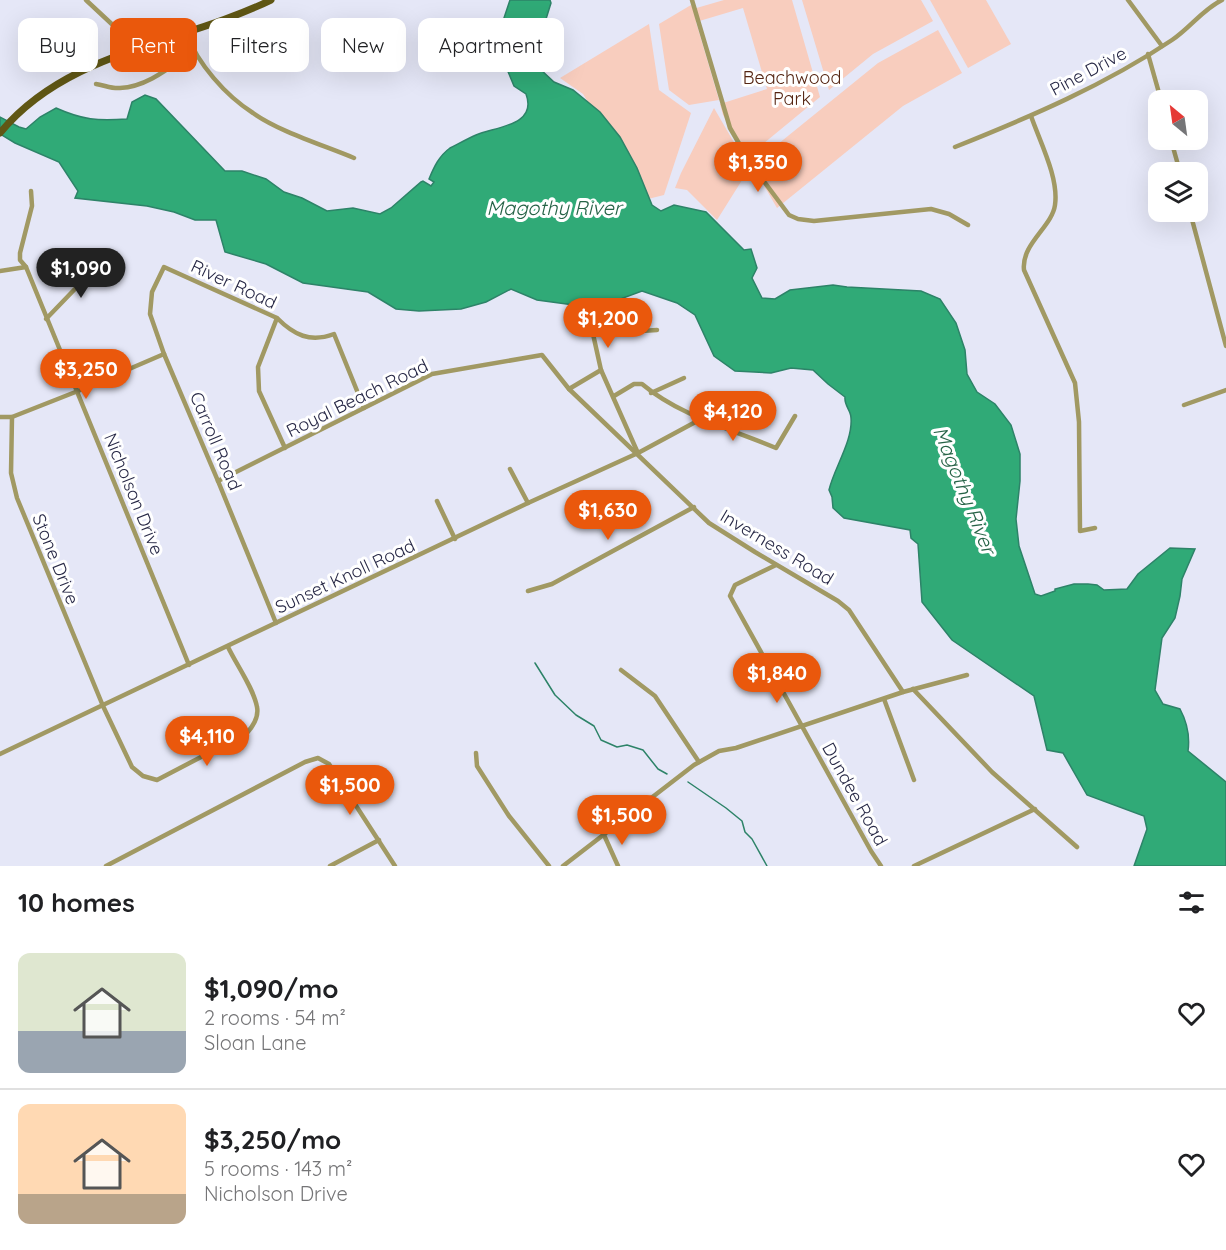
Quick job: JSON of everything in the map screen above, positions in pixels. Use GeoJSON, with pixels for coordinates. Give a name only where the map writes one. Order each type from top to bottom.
{"type":"FeatureCollection","features":[{"type":"Feature","properties":{"kind":"main road"},"geometry":{"type":"LineString","coordinates":[[197,29],[272,0]]}},
{"type":"Feature","properties":{"kind":"main road"},"geometry":{"type":"LineString","coordinates":[[0,134],[13,118],[37,97],[68,77],[110,60]]}},
{"type":"Feature","properties":{"kind":"street"},"geometry":{"type":"LineString","coordinates":[[86,0],[110,22]]}},
{"type":"Feature","properties":{"kind":"street"},"geometry":{"type":"LineString","coordinates":[[692,0],[730,128],[751,164],[789,214],[798,219],[814,221],[931,209],[950,214],[968,225]]}},
{"type":"Feature","properties":{"kind":"street"},"geometry":{"type":"LineString","coordinates":[[1128,0],[1162,46]]}},
{"type":"Feature","properties":{"kind":"street","name":"Pine Drive"},"geometry":{"type":"LineString","coordinates":[[955,147],[1032,116],[1095,84],[1172,40],[1222,0]]}},
{"type":"Feature","properties":{"kind":"street"},"geometry":{"type":"LineString","coordinates":[[1148,54],[1158,90]]}},
{"type":"Feature","properties":{"kind":"street"},"geometry":{"type":"LineString","coordinates":[[197,56],[220,83],[253,114],[354,159]]}},
{"type":"Feature","properties":{"kind":"street"},"geometry":{"type":"LineString","coordinates":[[96,84],[117,89],[133,87],[162,72]]}},
{"type":"Feature","properties":{"kind":"street"},"geometry":{"type":"LineString","coordinates":[[1032,116],[1055,186],[1055,207],[1028,251],[1024,261],[1024,270],[1075,383],[1079,422],[1080,531],[1095,528]]}},
{"type":"Feature","properties":{"kind":"street","name":"Nicholson Drive"},"geometry":{"type":"LineString","coordinates":[[31,190],[32,206],[20,260],[26,267],[189,665]]}},
{"type":"Feature","properties":{"kind":"street"},"geometry":{"type":"LineString","coordinates":[[1193,222],[1226,346]]}},
{"type":"Feature","properties":{"kind":"street"},"geometry":{"type":"LineString","coordinates":[[46,318],[99,264]]}},
{"type":"Feature","properties":{"kind":"street"},"geometry":{"type":"LineString","coordinates":[[0,271],[26,267]]}},
{"type":"Feature","properties":{"kind":"street","name":"River Road"},"geometry":{"type":"LineString","coordinates":[[164,267],[277,318],[289,331],[304,338],[322,338],[334,334],[364,408]]}},
{"type":"Feature","properties":{"kind":"street","name":"Carroll Road"},"geometry":{"type":"LineString","coordinates":[[164,267],[152,292],[150,314],[164,354],[219,481],[276,623]]}},
{"type":"Feature","properties":{"kind":"street"},"geometry":{"type":"LineString","coordinates":[[277,318],[258,367],[259,391],[285,448]]}},
{"type":"Feature","properties":{"kind":"street"},"geometry":{"type":"LineString","coordinates":[[638,453],[601,370],[593,334],[657,330]]}},
{"type":"Feature","properties":{"kind":"street"},"geometry":{"type":"LineString","coordinates":[[0,417],[12,417],[78,392],[164,354]]}},
{"type":"Feature","properties":{"kind":"street","name":"Royal Beach Road"},"geometry":{"type":"LineString","coordinates":[[219,481],[432,374],[542,355],[569,389]]}},
{"type":"Feature","properties":{"kind":"street"},"geometry":{"type":"LineString","coordinates":[[569,389],[601,370]]}},
{"type":"Feature","properties":{"kind":"street"},"geometry":{"type":"LineString","coordinates":[[651,393],[684,378]]}},
{"type":"Feature","properties":{"kind":"street"},"geometry":{"type":"LineString","coordinates":[[614,396],[639,383],[651,393],[701,419],[776,448],[795,416]]}},
{"type":"Feature","properties":{"kind":"street","name":"Inverness Road"},"geometry":{"type":"LineString","coordinates":[[569,389],[709,522],[776,565],[828,594],[849,610],[903,692]]}},
{"type":"Feature","properties":{"kind":"street"},"geometry":{"type":"LineString","coordinates":[[1184,405],[1226,390]]}},
{"type":"Feature","properties":{"kind":"street","name":"Stone Drive"},"geometry":{"type":"LineString","coordinates":[[12,417],[11,473],[17,498],[103,706],[132,767],[143,776],[156,780],[248,733],[255,723],[258,708],[228,647]]}},
{"type":"Feature","properties":{"kind":"street","name":"Sunset Knoll Road"},"geometry":{"type":"LineString","coordinates":[[0,754],[638,453],[701,419]]}},
{"type":"Feature","properties":{"kind":"street"},"geometry":{"type":"LineString","coordinates":[[510,469],[528,503]]}},
{"type":"Feature","properties":{"kind":"street"},"geometry":{"type":"LineString","coordinates":[[437,501],[455,539]]}},
{"type":"Feature","properties":{"kind":"street"},"geometry":{"type":"LineString","coordinates":[[528,591],[552,584],[694,507]]}},
{"type":"Feature","properties":{"kind":"street","name":"Dundee Road"},"geometry":{"type":"LineString","coordinates":[[776,565],[735,585],[730,596],[881,866]]}},
{"type":"Feature","properties":{"kind":"street"},"geometry":{"type":"LineString","coordinates":[[621,670],[655,696],[699,762]]}},
{"type":"Feature","properties":{"kind":"street"},"geometry":{"type":"LineString","coordinates":[[563,866],[699,762],[719,751],[736,748],[903,692],[967,675]]}},
{"type":"Feature","properties":{"kind":"street"},"geometry":{"type":"LineString","coordinates":[[913,689],[992,772],[1077,847]]}},
{"type":"Feature","properties":{"kind":"street"},"geometry":{"type":"LineString","coordinates":[[884,699],[914,780]]}},
{"type":"Feature","properties":{"kind":"street"},"geometry":{"type":"LineString","coordinates":[[476,753],[477,766],[509,816],[549,866]]}},
{"type":"Feature","properties":{"kind":"street"},"geometry":{"type":"LineString","coordinates":[[106,866],[305,762],[318,758],[329,764],[395,866]]}},
{"type":"Feature","properties":{"kind":"street"},"geometry":{"type":"LineString","coordinates":[[914,866],[1035,809]]}},
{"type":"Feature","properties":{"kind":"street"},"geometry":{"type":"LineString","coordinates":[[604,835],[618,866]]}},
{"type":"Feature","properties":{"kind":"street"},"geometry":{"type":"LineString","coordinates":[[330,866],[378,840]]}},
{"type":"Feature","properties":{"kind":"green space","name":"Beachwood Park"},"geometry":{"type":"Polygon","coordinates":[[[724,0],[792,0],[820,97],[747,157],[723,115],[720,104],[767,89],[743,8],[696,22],[719,100],[689,105],[669,90],[659,24],[691,5],[693,9],[724,0]]]}},
{"type":"Feature","properties":{"kind":"green space","name":"Beachwood Park"},"geometry":{"type":"Polygon","coordinates":[[[802,0],[921,0],[933,21],[873,54],[829,90],[802,0]]]}},
{"type":"Feature","properties":{"kind":"green space"},"geometry":{"type":"Polygon","coordinates":[[[930,0],[986,0],[1011,44],[968,68],[930,0]]]}},
{"type":"Feature","properties":{"kind":"green space","name":"Beachwood Park"},"geometry":{"type":"Polygon","coordinates":[[[649,24],[659,90],[691,113],[664,195],[648,199],[583,94],[560,78],[649,24]]]}},
{"type":"Feature","properties":{"kind":"green space","name":"Beachwood Park"},"geometry":{"type":"Polygon","coordinates":[[[938,30],[962,73],[903,106],[777,208],[752,165],[878,63],[938,30]]]}},
{"type":"Feature","properties":{"kind":"green space","name":"Beachwood Park"},"geometry":{"type":"Polygon","coordinates":[[[714,108],[750,170],[717,220],[687,190],[675,188],[714,108]]]}},
{"type":"Feature","properties":{"kind":"water","name":"Magothy River"},"geometry":{"type":"Polygon","coordinates":[[[510,0],[550,0],[546,18],[504,18],[510,0]]]}},
{"type":"Feature","properties":{"kind":"water","name":"Magothy River"},"geometry":{"type":"Polygon","coordinates":[[[508,72],[543,72],[554,82],[573,90],[600,112],[620,137],[637,168],[652,205],[661,211],[674,205],[706,212],[744,250],[751,249],[757,268],[752,278],[762,298],[775,299],[790,290],[833,285],[921,291],[940,299],[956,323],[965,350],[967,374],[977,392],[995,404],[1011,425],[1020,454],[1016,519],[1019,546],[1035,594],[1041,596],[1074,584],[1097,585],[1104,590],[1127,589],[1138,574],[1170,548],[1195,549],[1182,579],[1175,618],[1162,638],[1155,690],[1163,704],[1180,709],[1187,729],[1188,751],[1226,782],[1226,866],[1134,866],[1147,829],[1144,816],[1087,795],[1063,753],[1047,750],[1034,696],[952,640],[922,602],[918,544],[911,538],[910,530],[844,518],[833,508],[829,490],[849,436],[851,415],[845,397],[813,370],[791,368],[771,373],[735,371],[714,356],[695,315],[677,303],[642,291],[596,308],[537,300],[511,289],[486,302],[461,309],[419,311],[396,309],[368,292],[303,283],[266,264],[225,252],[216,220],[195,220],[147,206],[75,198],[78,191],[59,162],[0,134],[0,117],[26,129],[40,117],[56,108],[90,119],[127,119],[132,102],[145,95],[156,99],[225,171],[242,171],[266,179],[284,192],[327,211],[353,208],[380,214],[391,208],[421,182],[431,186],[434,182],[429,179],[433,170],[450,148],[476,135],[512,124],[520,119],[526,113],[528,105],[526,94],[514,86],[508,72]]]}},
{"type":"Feature","properties":{"kind":"waterway"},"geometry":{"type":"LineString","coordinates":[[535,663],[555,695],[576,715],[594,726],[601,740],[617,747],[627,745],[643,750],[658,769],[667,774]]}},
{"type":"Feature","properties":{"kind":"waterway"},"geometry":{"type":"LineString","coordinates":[[688,782],[742,821],[745,832],[752,839],[767,866]]}}]}
